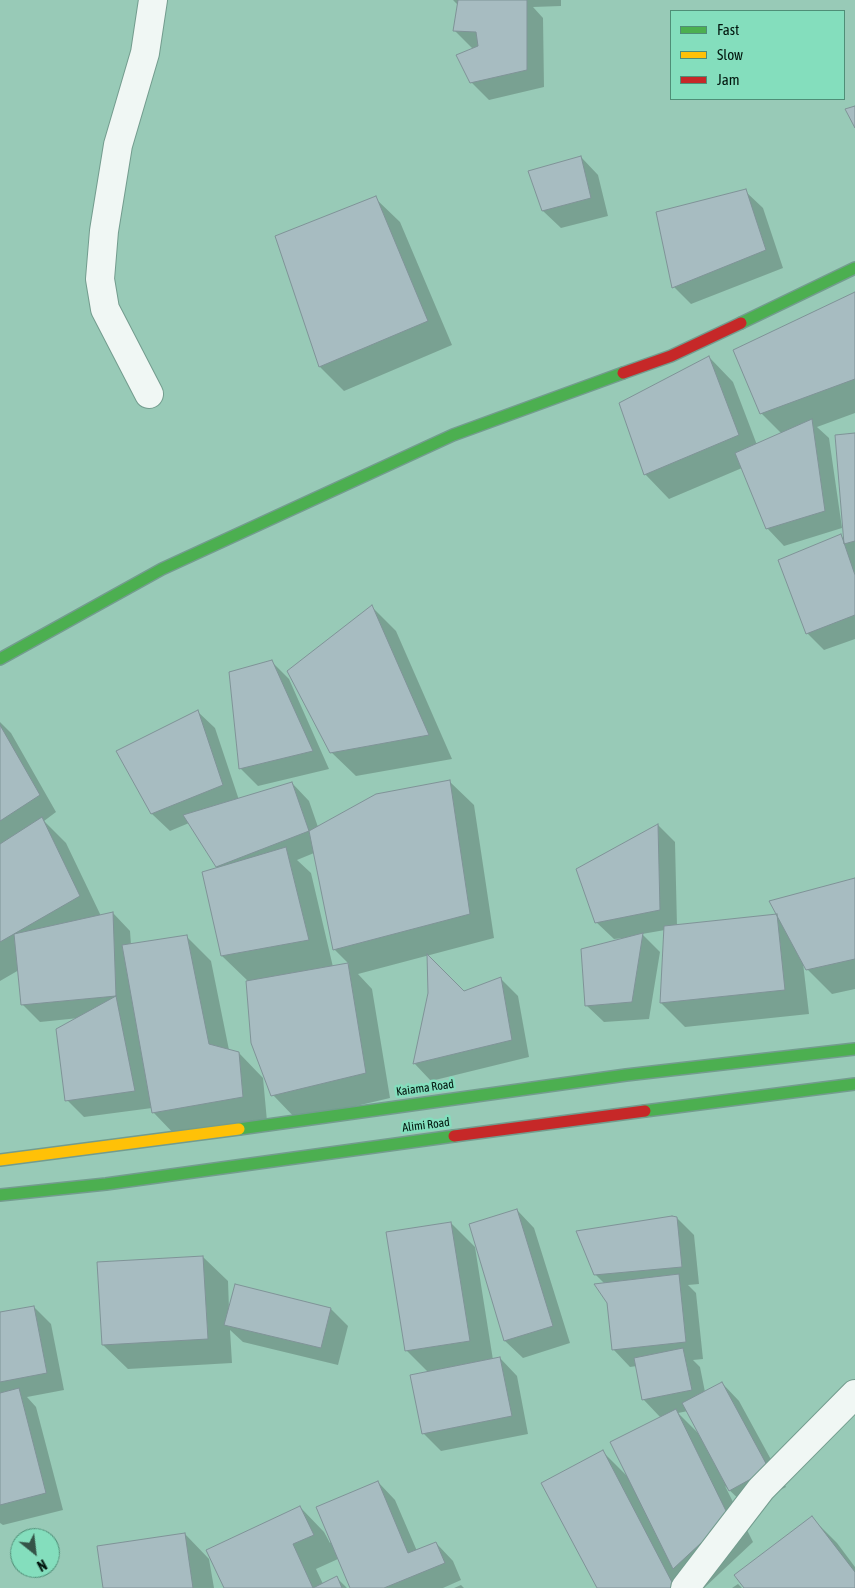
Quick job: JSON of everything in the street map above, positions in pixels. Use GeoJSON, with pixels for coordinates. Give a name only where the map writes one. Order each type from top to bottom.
{"type":"FeatureCollection","features":[{"type":"Feature","properties":{"kind":"main road"},"geometry":{"type":"LineString","coordinates":[[0,659],[162,569],[444,439],[672,356],[855,268]]}},
{"type":"Feature","properties":{"kind":"main road","name":"Kaiama Road"},"geometry":{"type":"LineString","coordinates":[[0,1160],[626,1075],[855,1049]]}},
{"type":"Feature","properties":{"kind":"main road","name":"Alimi Road"},"geometry":{"type":"LineString","coordinates":[[0,1195],[106,1184],[286,1158],[855,1084]]}},
{"type":"Feature","properties":{"kind":"street"},"geometry":{"type":"LineString","coordinates":[[149,394],[105,309],[100,279],[104,231],[118,145],[145,53],[153,0]]}},
{"type":"Feature","properties":{"kind":"street"},"geometry":{"type":"LineString","coordinates":[[685,1588],[761,1489],[855,1394]]}},
{"type":"Feature","properties":{"kind":"building"},"geometry":{"type":"Polygon","coordinates":[[[458,0],[527,0],[527,70],[470,83],[456,55],[478,46],[476,32],[453,31],[458,0]]]}},
{"type":"Feature","properties":{"kind":"building"},"geometry":{"type":"Polygon","coordinates":[[[855,106],[855,128],[845,109],[855,106]]]}},
{"type":"Feature","properties":{"kind":"building"},"geometry":{"type":"Polygon","coordinates":[[[581,156],[591,198],[542,211],[528,171],[581,156]]]}},
{"type":"Feature","properties":{"kind":"building"},"geometry":{"type":"Polygon","coordinates":[[[746,189],[766,250],[672,288],[656,212],[746,189]]]}},
{"type":"Feature","properties":{"kind":"building"},"geometry":{"type":"Polygon","coordinates":[[[376,196],[428,321],[319,367],[275,236],[376,196]]]}},
{"type":"Feature","properties":{"kind":"building"},"geometry":{"type":"Polygon","coordinates":[[[855,292],[855,379],[760,414],[733,350],[855,292]]]}},
{"type":"Feature","properties":{"kind":"building"},"geometry":{"type":"Polygon","coordinates":[[[709,356],[739,435],[644,475],[619,403],[709,356]]]}},
{"type":"Feature","properties":{"kind":"building"},"geometry":{"type":"Polygon","coordinates":[[[812,419],[825,511],[766,529],[735,453],[812,419]]]}},
{"type":"Feature","properties":{"kind":"building"},"geometry":{"type":"Polygon","coordinates":[[[855,433],[855,541],[844,544],[835,435],[855,433]]]}},
{"type":"Feature","properties":{"kind":"building"},"geometry":{"type":"Polygon","coordinates":[[[841,534],[855,575],[855,615],[806,634],[778,560],[841,534]]]}},
{"type":"Feature","properties":{"kind":"building"},"geometry":{"type":"Polygon","coordinates":[[[372,605],[429,735],[330,753],[287,671],[372,605]]]}},
{"type":"Feature","properties":{"kind":"building"},"geometry":{"type":"Polygon","coordinates":[[[272,660],[313,751],[239,769],[229,672],[272,660]]]}},
{"type":"Feature","properties":{"kind":"building"},"geometry":{"type":"Polygon","coordinates":[[[198,710],[223,785],[151,814],[116,751],[198,710]]]}},
{"type":"Feature","properties":{"kind":"building"},"geometry":{"type":"Polygon","coordinates":[[[0,725],[40,795],[0,821],[0,725]]]}},
{"type":"Feature","properties":{"kind":"building"},"geometry":{"type":"Polygon","coordinates":[[[450,780],[470,914],[333,950],[309,831],[376,794],[450,780]]]}},
{"type":"Feature","properties":{"kind":"building"},"geometry":{"type":"Polygon","coordinates":[[[292,782],[309,831],[216,867],[183,815],[292,782]]]}},
{"type":"Feature","properties":{"kind":"building"},"geometry":{"type":"Polygon","coordinates":[[[42,817],[80,896],[0,942],[0,844],[42,817]]]}},
{"type":"Feature","properties":{"kind":"building"},"geometry":{"type":"Polygon","coordinates":[[[658,824],[660,910],[595,923],[576,869],[658,824]]]}},
{"type":"Feature","properties":{"kind":"building"},"geometry":{"type":"Polygon","coordinates":[[[286,847],[309,940],[221,956],[202,872],[286,847]]]}},
{"type":"Feature","properties":{"kind":"building"},"geometry":{"type":"Polygon","coordinates":[[[855,878],[855,959],[806,970],[769,901],[855,878]]]}},
{"type":"Feature","properties":{"kind":"building"},"geometry":{"type":"Polygon","coordinates":[[[113,912],[116,996],[21,1005],[14,934],[113,912]]]}},
{"type":"Feature","properties":{"kind":"building"},"geometry":{"type":"Polygon","coordinates":[[[777,914],[785,990],[660,1003],[664,926],[777,914]]]}},
{"type":"Feature","properties":{"kind":"building"},"geometry":{"type":"Polygon","coordinates":[[[643,933],[632,1002],[585,1006],[581,949],[643,933]]]}},
{"type":"Feature","properties":{"kind":"building"},"geometry":{"type":"Polygon","coordinates":[[[187,935],[209,1044],[239,1052],[243,1097],[152,1113],[122,945],[187,935]]]}},
{"type":"Feature","properties":{"kind":"building"},"geometry":{"type":"Polygon","coordinates":[[[427,954],[464,991],[501,977],[512,1040],[413,1064],[428,993],[427,954]]]}},
{"type":"Feature","properties":{"kind":"building"},"geometry":{"type":"Polygon","coordinates":[[[348,963],[366,1073],[271,1096],[251,1043],[246,981],[348,963]]]}},
{"type":"Feature","properties":{"kind":"building"},"geometry":{"type":"Polygon","coordinates":[[[116,996],[135,1091],[65,1101],[56,1029],[116,996]]]}},
{"type":"Feature","properties":{"kind":"building"},"geometry":{"type":"Polygon","coordinates":[[[517,1209],[553,1326],[504,1341],[469,1224],[517,1209]]]}},
{"type":"Feature","properties":{"kind":"building"},"geometry":{"type":"Polygon","coordinates":[[[672,1216],[677,1217],[682,1267],[594,1275],[576,1231],[672,1216]]]}},
{"type":"Feature","properties":{"kind":"building"},"geometry":{"type":"Polygon","coordinates":[[[451,1222],[470,1341],[405,1351],[386,1232],[451,1222]]]}},
{"type":"Feature","properties":{"kind":"building"},"geometry":{"type":"Polygon","coordinates":[[[203,1256],[208,1339],[102,1345],[97,1262],[203,1256]]]}},
{"type":"Feature","properties":{"kind":"building"},"geometry":{"type":"Polygon","coordinates":[[[679,1274],[686,1342],[612,1350],[607,1303],[594,1284],[679,1274]]]}},
{"type":"Feature","properties":{"kind":"building"},"geometry":{"type":"Polygon","coordinates":[[[235,1284],[331,1308],[321,1348],[224,1325],[235,1284]]]}},
{"type":"Feature","properties":{"kind":"building"},"geometry":{"type":"Polygon","coordinates":[[[34,1306],[47,1373],[0,1382],[0,1312],[34,1306]]]}},
{"type":"Feature","properties":{"kind":"building"},"geometry":{"type":"Polygon","coordinates":[[[683,1348],[692,1390],[642,1400],[634,1358],[683,1348]]]}},
{"type":"Feature","properties":{"kind":"building"},"geometry":{"type":"Polygon","coordinates":[[[500,1357],[512,1416],[422,1434],[410,1375],[500,1357]]]}},
{"type":"Feature","properties":{"kind":"building"},"geometry":{"type":"Polygon","coordinates":[[[722,1382],[769,1469],[729,1491],[682,1403],[722,1382]]]}},
{"type":"Feature","properties":{"kind":"building"},"geometry":{"type":"Polygon","coordinates":[[[19,1388],[46,1493],[0,1505],[0,1393],[19,1388]]]}},
{"type":"Feature","properties":{"kind":"building"},"geometry":{"type":"Polygon","coordinates":[[[676,1409],[729,1517],[673,1569],[610,1442],[676,1409]]]}},
{"type":"Feature","properties":{"kind":"building"},"geometry":{"type":"Polygon","coordinates":[[[603,1450],[675,1588],[597,1588],[541,1483],[603,1450]]]}},
{"type":"Feature","properties":{"kind":"building"},"geometry":{"type":"Polygon","coordinates":[[[378,1481],[408,1553],[436,1542],[445,1563],[384,1588],[350,1588],[316,1507],[378,1481]]]}},
{"type":"Feature","properties":{"kind":"building"},"geometry":{"type":"Polygon","coordinates":[[[300,1506],[314,1535],[293,1544],[313,1588],[224,1588],[206,1550],[300,1506]]]}},
{"type":"Feature","properties":{"kind":"building"},"geometry":{"type":"Polygon","coordinates":[[[812,1516],[855,1572],[855,1588],[744,1588],[734,1575],[812,1516]]]}},
{"type":"Feature","properties":{"kind":"building"},"geometry":{"type":"Polygon","coordinates":[[[185,1533],[193,1588],[103,1588],[97,1546],[185,1533]]]}},
{"type":"Feature","properties":{"kind":"building"},"geometry":{"type":"Polygon","coordinates":[[[337,1576],[342,1588],[313,1588],[337,1576]]]}},
{"type":"Feature","properties":{"kind":"traffic: fast"},"geometry":{"type":"LineString","coordinates":[[741,323],[855,268]]}},
{"type":"Feature","properties":{"kind":"traffic: fast"},"geometry":{"type":"LineString","coordinates":[[0,659],[162,569],[453,435],[623,373]]}},
{"type":"Feature","properties":{"kind":"traffic: fast"},"geometry":{"type":"LineString","coordinates":[[239,1129],[626,1075],[855,1049]]}},
{"type":"Feature","properties":{"kind":"traffic: fast"},"geometry":{"type":"LineString","coordinates":[[645,1111],[855,1084]]}},
{"type":"Feature","properties":{"kind":"traffic: fast"},"geometry":{"type":"LineString","coordinates":[[0,1195],[106,1184],[454,1136]]}},
{"type":"Feature","properties":{"kind":"traffic: slow"},"geometry":{"type":"LineString","coordinates":[[0,1160],[239,1129]]}},
{"type":"Feature","properties":{"kind":"traffic: jam"},"geometry":{"type":"LineString","coordinates":[[623,373],[671,356],[741,323]]}},
{"type":"Feature","properties":{"kind":"traffic: jam"},"geometry":{"type":"LineString","coordinates":[[454,1136],[645,1111]]}}]}
